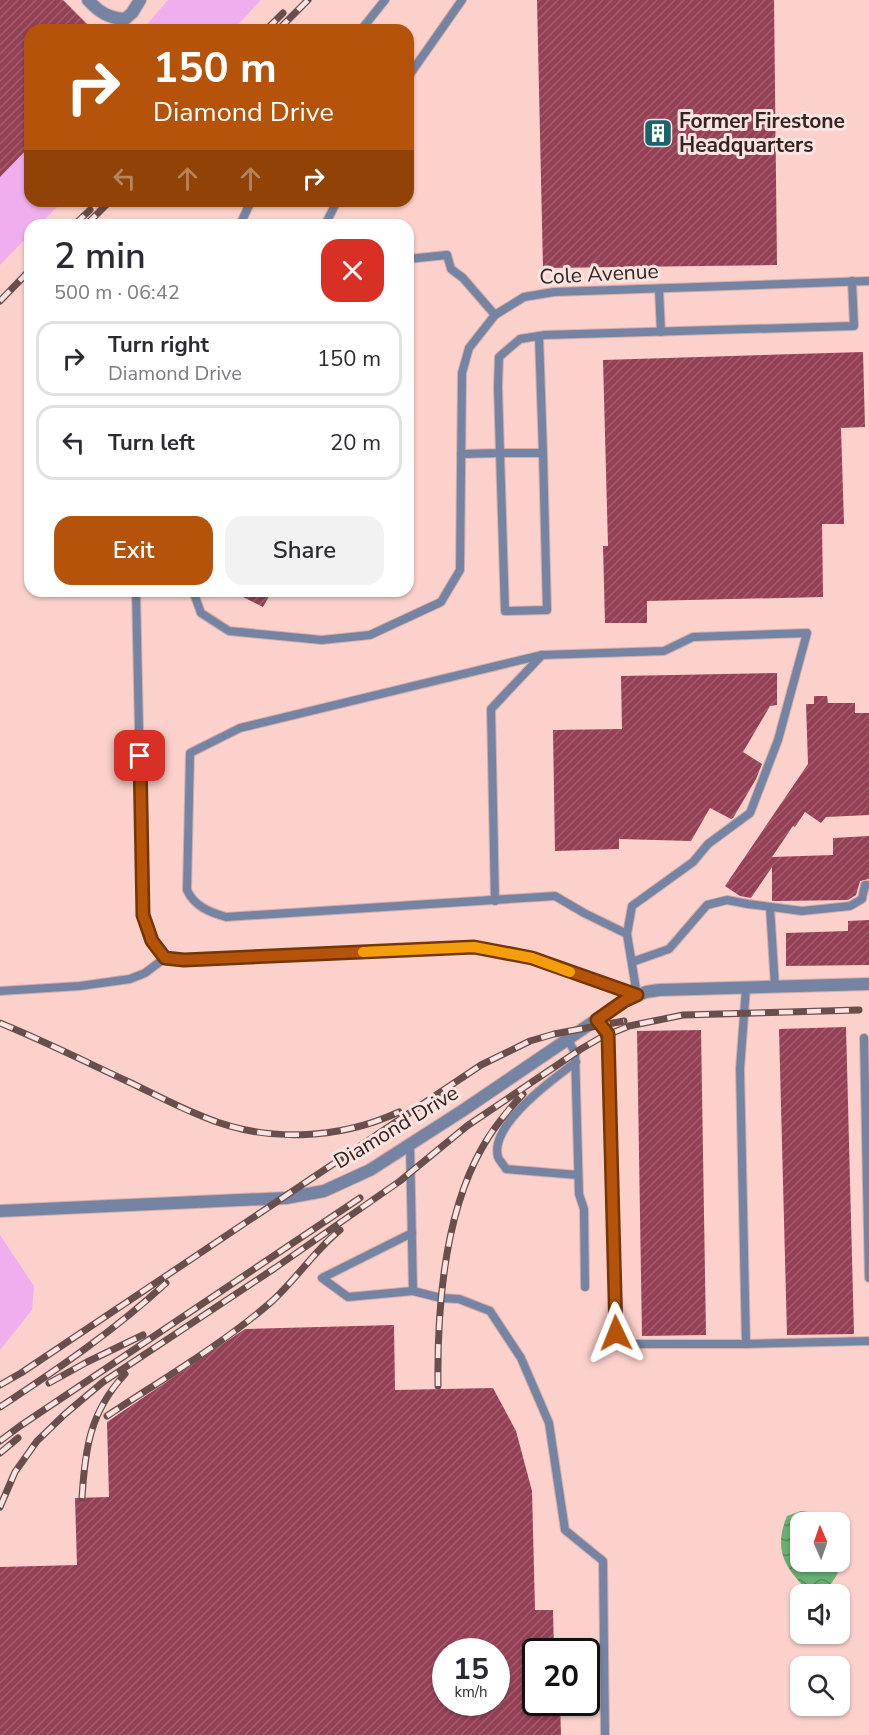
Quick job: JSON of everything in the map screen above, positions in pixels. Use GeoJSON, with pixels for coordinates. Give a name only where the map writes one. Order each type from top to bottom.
{"type":"FeatureCollection","features":[{"type":"Feature","properties":{"kind":"street"},"geometry":{"type":"LineString","coordinates":[[88,0],[98,10],[112,18],[125,19],[140,0]]}},
{"type":"Feature","properties":{"kind":"street","name":"Diamond Drive"},"geometry":{"type":"LineString","coordinates":[[0,1211],[297,1197],[324,1191],[349,1181],[410,1144],[624,1001],[637,995],[659,990],[869,984]]}},
{"type":"Feature","properties":{"kind":"lane"},"geometry":{"type":"LineString","coordinates":[[366,24],[385,0]]}},
{"type":"Feature","properties":{"kind":"lane"},"geometry":{"type":"LineString","coordinates":[[414,68],[462,0]]}},
{"type":"Feature","properties":{"kind":"lane"},"geometry":{"type":"LineString","coordinates":[[414,258],[447,255],[451,268],[495,315]]}},
{"type":"Feature","properties":{"kind":"lane"},"geometry":{"type":"LineString","coordinates":[[539,336],[547,610],[506,611],[498,387],[499,357],[520,339],[539,336],[854,326],[852,281]]}},
{"type":"Feature","properties":{"kind":"lane","name":"Cole Avenue"},"geometry":{"type":"LineString","coordinates":[[195,597],[201,613],[229,631],[322,640],[370,635],[441,602],[460,570],[462,373],[469,348],[495,315],[524,297],[540,294],[869,281]]}},
{"type":"Feature","properties":{"kind":"lane"},"geometry":{"type":"LineString","coordinates":[[659,289],[661,332]]}},
{"type":"Feature","properties":{"kind":"lane"},"geometry":{"type":"LineString","coordinates":[[461,454],[543,453]]}},
{"type":"Feature","properties":{"kind":"lane"},"geometry":{"type":"LineString","coordinates":[[136,597],[143,915],[152,941],[165,958]]}},
{"type":"Feature","properties":{"kind":"lane"},"geometry":{"type":"LineString","coordinates":[[0,991],[80,986],[130,979],[145,974],[165,958],[184,960],[474,947],[532,958],[637,995],[627,934],[632,906],[693,862],[708,844],[750,813],[778,740],[807,633],[693,637],[664,651],[543,655],[240,728],[190,753],[187,890],[191,899],[211,913],[226,916],[555,896],[584,914],[627,934]]}},
{"type":"Feature","properties":{"kind":"lane"},"geometry":{"type":"LineString","coordinates":[[495,901],[490,709],[543,655]]}},
{"type":"Feature","properties":{"kind":"lane"},"geometry":{"type":"LineString","coordinates":[[632,962],[669,949],[707,905],[727,900],[802,911],[850,906],[862,899],[865,885],[869,885]]}},
{"type":"Feature","properties":{"kind":"lane"},"geometry":{"type":"LineString","coordinates":[[770,907],[775,987]]}},
{"type":"Feature","properties":{"kind":"lane"},"geometry":{"type":"LineString","coordinates":[[746,988],[740,1069],[746,1344]]}},
{"type":"Feature","properties":{"kind":"lane"},"geometry":{"type":"LineString","coordinates":[[597,1020],[608,1034],[617,1338],[623,1344],[869,1341]]}},
{"type":"Feature","properties":{"kind":"lane"},"geometry":{"type":"LineString","coordinates":[[864,1038],[869,1278]]}},
{"type":"Feature","properties":{"kind":"lane"},"geometry":{"type":"LineString","coordinates":[[567,1039],[575,1052],[576,1062],[578,1175],[579,1194],[584,1209],[585,1287]]}},
{"type":"Feature","properties":{"kind":"lane"},"geometry":{"type":"LineString","coordinates":[[576,1062],[527,1102],[500,1136],[498,1157],[506,1168],[578,1175]]}},
{"type":"Feature","properties":{"kind":"lane"},"geometry":{"type":"LineString","coordinates":[[410,1144],[413,1291]]}},
{"type":"Feature","properties":{"kind":"lane"},"geometry":{"type":"LineString","coordinates":[[412,1233],[322,1278],[348,1297],[413,1291],[441,1298],[459,1299],[490,1311],[521,1358],[549,1423],[565,1530],[603,1561],[606,1735]]}},
{"type":"Feature","properties":{"kind":"shaded area"},"geometry":{"type":"Polygon","coordinates":[[[168,0],[261,0],[239,24],[147,24],[168,0]]]}},
{"type":"Feature","properties":{"kind":"shaded area"},"geometry":{"type":"Polygon","coordinates":[[[24,152],[24,207],[57,207],[45,219],[24,219],[24,240],[0,265],[0,177],[24,152]]]}},
{"type":"Feature","properties":{"kind":"shaded area"},"geometry":{"type":"Polygon","coordinates":[[[0,1235],[34,1286],[32,1310],[0,1350],[0,1235]]]}},
{"type":"Feature","properties":{"kind":"water"},"geometry":{"type":"Polygon","coordinates":[[[790,1515],[790,1570],[784,1560],[782,1550],[783,1529],[787,1516],[790,1515]]]}},
{"type":"Feature","properties":{"kind":"water"},"geometry":{"type":"Polygon","coordinates":[[[792,1572],[838,1572],[831,1584],[802,1584],[792,1572]]]}},
{"type":"Feature","properties":{"kind":"building"},"geometry":{"type":"Polygon","coordinates":[[[0,0],[63,0],[87,24],[24,24],[24,152],[0,177],[0,0]]]}},
{"type":"Feature","properties":{"kind":"building","name":"Former Firestone Headquarters"},"geometry":{"type":"Polygon","coordinates":[[[537,0],[774,0],[777,265],[543,268],[537,0]]]}},
{"type":"Feature","properties":{"kind":"building"},"geometry":{"type":"Polygon","coordinates":[[[863,352],[865,427],[841,428],[844,524],[822,524],[823,597],[647,601],[647,623],[605,623],[603,546],[608,546],[603,360],[863,352]]]}},
{"type":"Feature","properties":{"kind":"building"},"geometry":{"type":"Polygon","coordinates":[[[243,597],[269,597],[263,607],[243,597]]]}},
{"type":"Feature","properties":{"kind":"building"},"geometry":{"type":"Polygon","coordinates":[[[777,673],[777,705],[770,706],[743,752],[762,764],[756,779],[733,818],[710,808],[691,841],[619,839],[619,849],[555,851],[553,730],[622,729],[621,676],[777,673]]]}},
{"type":"Feature","properties":{"kind":"building"},"geometry":{"type":"Polygon","coordinates":[[[814,696],[827,696],[828,703],[855,703],[855,713],[869,713],[869,815],[826,817],[821,823],[805,812],[772,857],[833,855],[833,838],[869,836],[869,879],[860,881],[856,895],[848,900],[772,901],[772,867],[751,898],[740,896],[725,886],[808,764],[806,704],[814,704],[814,696]]]}},
{"type":"Feature","properties":{"kind":"building"},"geometry":{"type":"Polygon","coordinates":[[[869,920],[869,965],[786,966],[786,933],[848,931],[848,921],[869,920]]]}},
{"type":"Feature","properties":{"kind":"building"},"geometry":{"type":"Polygon","coordinates":[[[846,1027],[854,1334],[787,1335],[779,1029],[846,1027]]]}},
{"type":"Feature","properties":{"kind":"building"},"geometry":{"type":"Polygon","coordinates":[[[701,1030],[706,1335],[642,1336],[637,1031],[701,1030]]]}},
{"type":"Feature","properties":{"kind":"building"},"geometry":{"type":"Polygon","coordinates":[[[394,1325],[395,1390],[493,1388],[516,1431],[532,1491],[535,1610],[553,1610],[554,1638],[522,1638],[522,1716],[560,1716],[561,1735],[0,1735],[0,1567],[77,1565],[75,1498],[109,1497],[107,1422],[245,1329],[394,1325]]]}},
{"type":"Feature","properties":{"kind":"railway"},"geometry":{"type":"LineString","coordinates":[[284,24],[308,0]]}},
{"type":"Feature","properties":{"kind":"railway"},"geometry":{"type":"LineString","coordinates":[[272,24],[283,13]]}},
{"type":"Feature","properties":{"kind":"railway"},"geometry":{"type":"LineString","coordinates":[[92,219],[104,207]]}},
{"type":"Feature","properties":{"kind":"railway"},"geometry":{"type":"LineString","coordinates":[[80,219],[90,210]]}},
{"type":"Feature","properties":{"kind":"railway"},"geometry":{"type":"LineString","coordinates":[[0,301],[24,276]]}},
{"type":"Feature","properties":{"kind":"railway"},"geometry":{"type":"LineString","coordinates":[[0,1507],[15,1472],[37,1441],[103,1382],[275,1268],[400,1181],[467,1126],[600,1038],[629,1026],[683,1015],[859,1010]]}},
{"type":"Feature","properties":{"kind":"railway"},"geometry":{"type":"LineString","coordinates":[[0,1385],[481,1065],[530,1041],[554,1034],[624,1021]]}},
{"type":"Feature","properties":{"kind":"railway"},"geometry":{"type":"LineString","coordinates":[[0,1023],[175,1105],[228,1125],[252,1131],[302,1135],[327,1133],[352,1128],[399,1112]]}},
{"type":"Feature","properties":{"kind":"railway"},"geometry":{"type":"LineString","coordinates":[[438,1386],[441,1295],[451,1233],[459,1203],[469,1174],[486,1141],[523,1094]]}},
{"type":"Feature","properties":{"kind":"railway"},"geometry":{"type":"LineString","coordinates":[[0,1441],[360,1198]]}},
{"type":"Feature","properties":{"kind":"railway"},"geometry":{"type":"LineString","coordinates":[[107,1416],[251,1319],[270,1303],[340,1230]]}},
{"type":"Feature","properties":{"kind":"railway"},"geometry":{"type":"LineString","coordinates":[[0,1407],[86,1348],[166,1283]]}},
{"type":"Feature","properties":{"kind":"railway"},"geometry":{"type":"LineString","coordinates":[[49,1383],[143,1335]]}},
{"type":"Feature","properties":{"kind":"railway"},"geometry":{"type":"LineString","coordinates":[[82,1498],[91,1432],[104,1402],[125,1374]]}},
{"type":"Feature","properties":{"kind":"railway"},"geometry":{"type":"LineString","coordinates":[[0,1453],[18,1438]]}},
{"type":"Feature","properties":{"kind":"slow traffic"},"geometry":{"type":"LineString","coordinates":[[363,952],[474,947],[532,958],[570,972]]}},
{"type":"Feature","properties":{"kind":"place","name":"Former Firestone Headquarters"},"geometry":{"type":"Point","coordinates":[658,133]}},
{"type":"Feature","properties":{"kind":"route"},"geometry":{"type":"LineString","coordinates":[[140,756],[143,915],[152,941],[165,958],[184,960],[474,947],[532,958],[637,995],[624,1001],[597,1020],[608,1034],[616,1333]]}}]}
